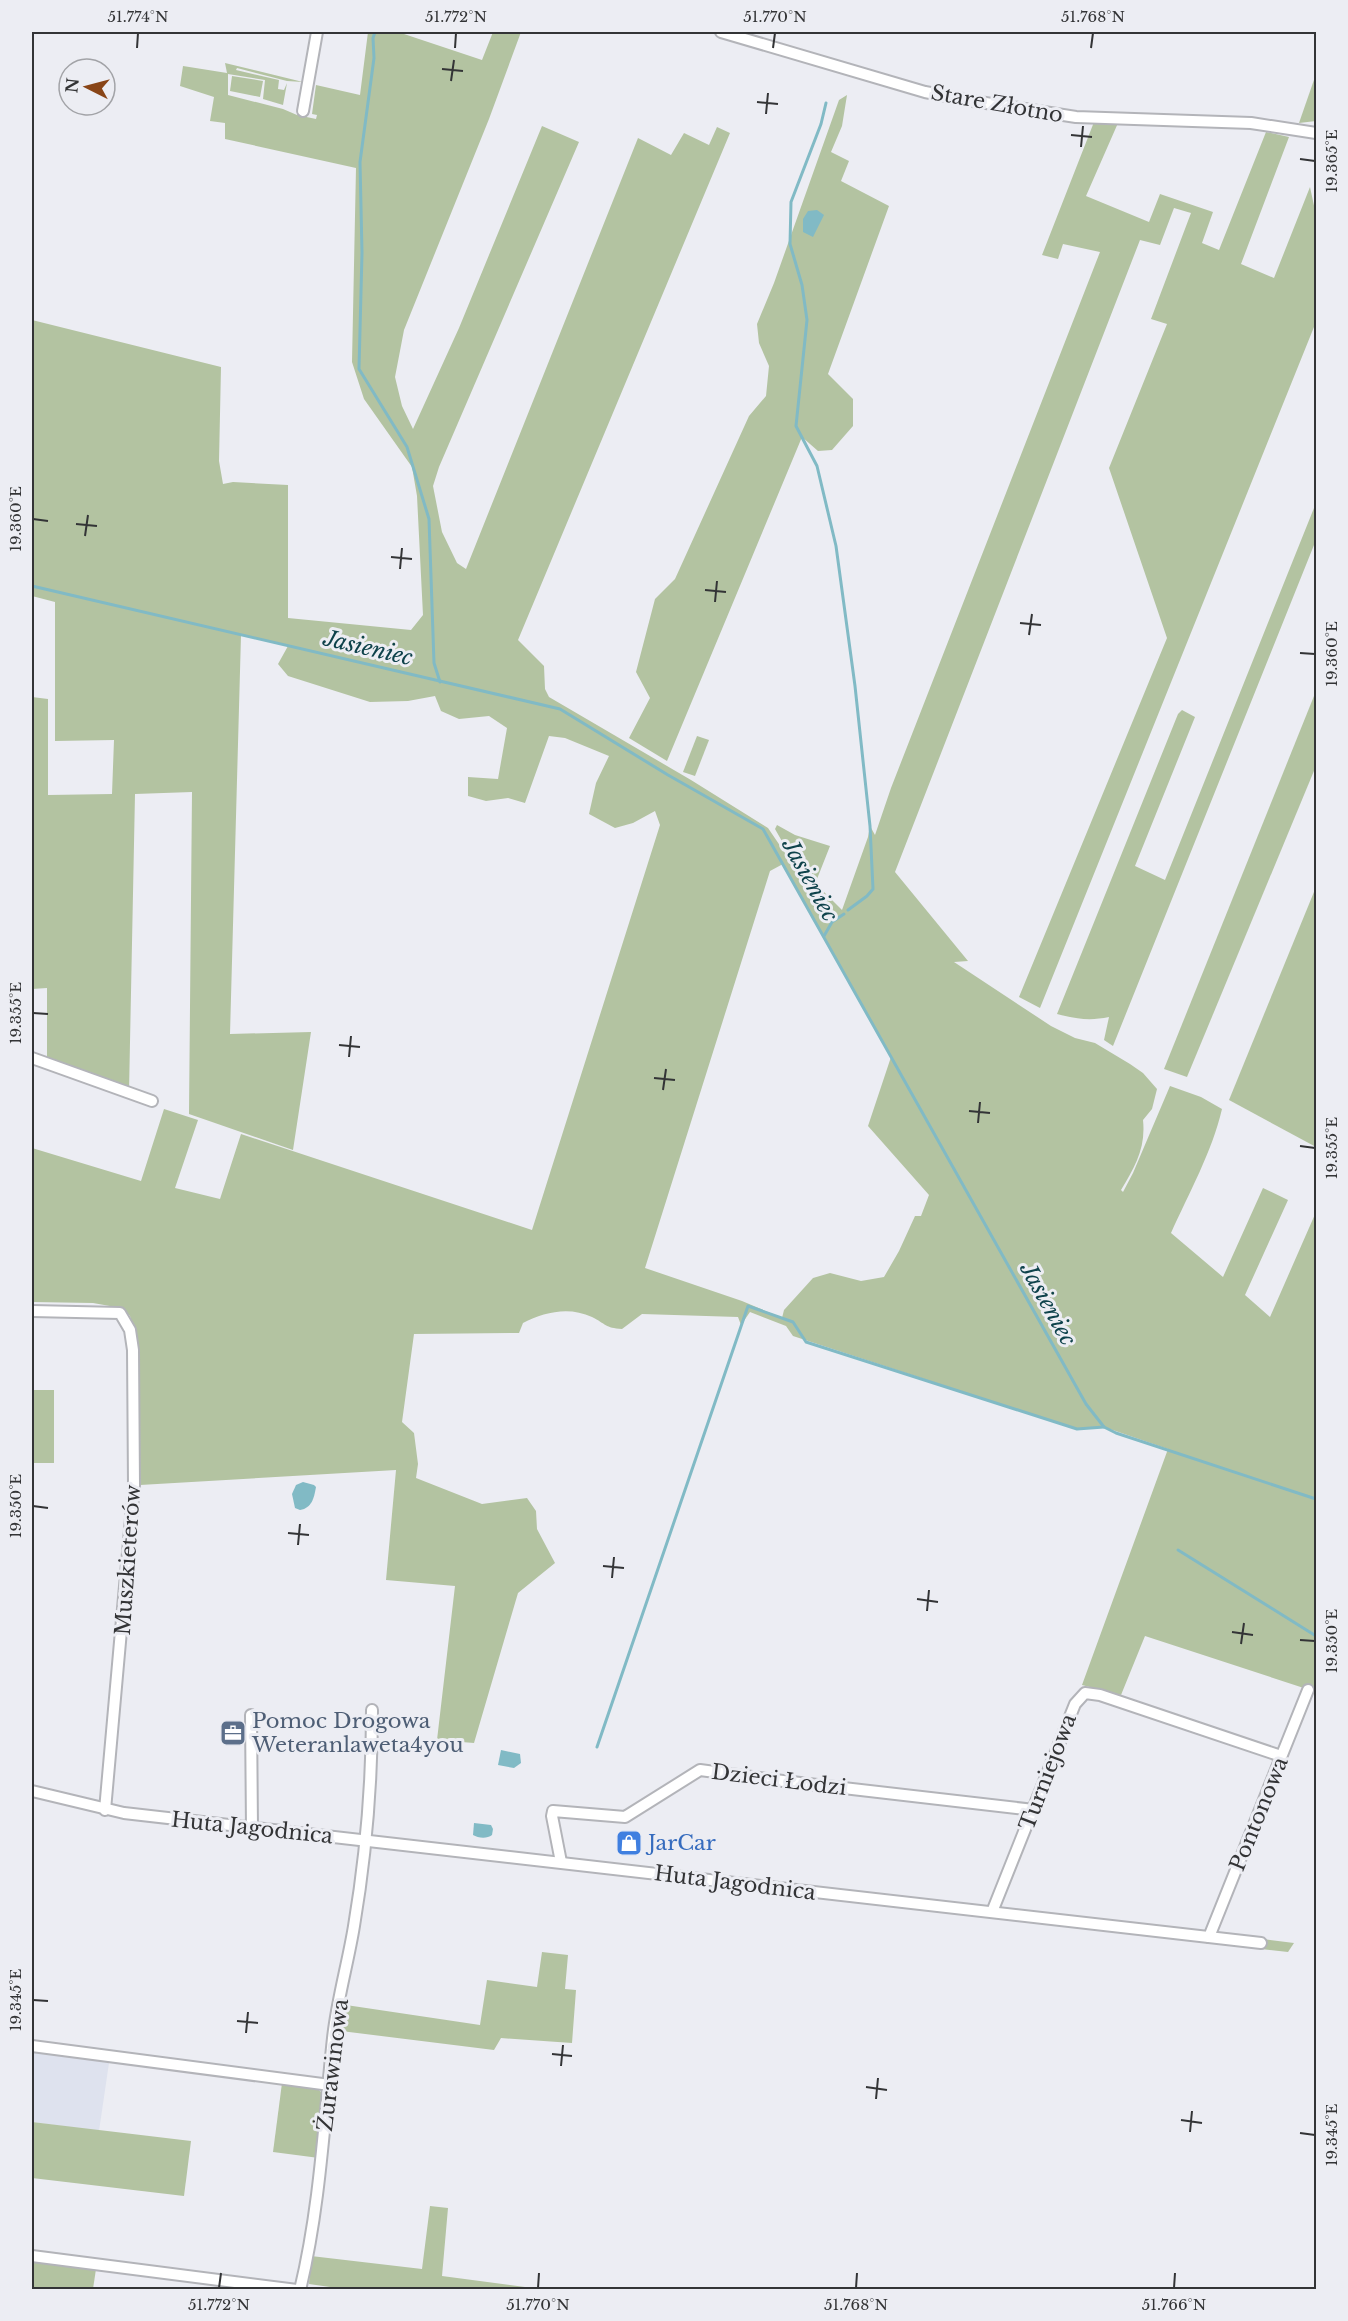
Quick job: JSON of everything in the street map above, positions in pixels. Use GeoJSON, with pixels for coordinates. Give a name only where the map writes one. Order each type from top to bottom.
{"type":"FeatureCollection","features":[{"type":"Feature","properties":{"kind":"street"},"geometry":{"type":"LineString","coordinates":[[303,111],[317,32]]}},
{"type":"Feature","properties":{"kind":"street","name":"Stare Złotno"},"geometry":{"type":"LineString","coordinates":[[722,32],[925,92],[972,101],[1076,117],[1251,123],[1317,133]]}},
{"type":"Feature","properties":{"kind":"street"},"geometry":{"type":"LineString","coordinates":[[32,1058],[152,1101]]}},
{"type":"Feature","properties":{"kind":"street","name":"Muszkieterów"},"geometry":{"type":"LineString","coordinates":[[32,1311],[120,1313],[130,1330],[133,1350],[134,1485],[105,1810]]}},
{"type":"Feature","properties":{"kind":"street","name":"Pontonowa"},"geometry":{"type":"LineString","coordinates":[[1209,1937],[1308,1690]]}},
{"type":"Feature","properties":{"kind":"street","name":"Turniejowa"},"geometry":{"type":"LineString","coordinates":[[992,1912],[1075,1704],[1085,1693],[1100,1695],[1281,1756]]}},
{"type":"Feature","properties":{"kind":"street","name":"Żurawinowa"},"geometry":{"type":"LineString","coordinates":[[298,2289],[309,2252],[330,2085],[333,2036],[354,1925],[365,1840],[372,1775],[372,1710]]}},
{"type":"Feature","properties":{"kind":"street"},"geometry":{"type":"LineString","coordinates":[[251,1715],[252,1828]]}},
{"type":"Feature","properties":{"kind":"street","name":"Dzieci Łodzi"},"geometry":{"type":"LineString","coordinates":[[561,1862],[553,1811],[625,1817],[700,1770],[1034,1810]]}},
{"type":"Feature","properties":{"kind":"street","name":"Huta Jagodnica"},"geometry":{"type":"LineString","coordinates":[[32,1791],[105,1810],[1261,1943]]}},
{"type":"Feature","properties":{"kind":"street"},"geometry":{"type":"LineString","coordinates":[[32,2046],[330,2085]]}},
{"type":"Feature","properties":{"kind":"street"},"geometry":{"type":"LineString","coordinates":[[32,2256],[298,2289]]}},
{"type":"Feature","properties":{"kind":"shaded area"},"geometry":{"type":"Polygon","coordinates":[[[32,2051],[109,2063],[99,2131],[32,2122],[32,2051]]]}},
{"type":"Feature","properties":{"kind":"green space"},"geometry":{"type":"Polygon","coordinates":[[[368,32],[398,32],[482,60],[493,32],[521,32],[489,119],[404,330],[395,377],[402,406],[413,429],[459,328],[542,126],[579,142],[439,467],[433,486],[442,532],[457,563],[466,569],[638,138],[671,155],[684,133],[709,145],[717,127],[730,133],[518,640],[544,666],[545,689],[549,697],[768,828],[785,853],[842,910],[870,826],[875,835],[891,788],[1100,252],[1063,244],[1058,259],[1042,255],[1094,122],[1118,123],[1086,196],[1149,222],[1160,194],[1213,212],[1202,243],[1219,250],[1266,132],[1289,137],[1241,264],[1274,278],[1310,187],[1316,215],[1316,322],[1040,1008],[1019,997],[1167,638],[1109,468],[1167,324],[1151,319],[1191,213],[1174,208],[1160,245],[1140,240],[895,872],[968,961],[954,962],[1051,1026],[1075,1038],[1095,1043],[1130,1064],[1143,1073],[1157,1089],[1152,1109],[1143,1120],[1141,1148],[1121,1190],[1123,1192],[1170,1086],[1201,1097],[1222,1109],[1206,1157],[1171,1233],[1223,1277],[1263,1188],[1288,1200],[1245,1295],[1270,1317],[1316,1212],[1316,1692],[1145,1636],[1121,1695],[1082,1685],[1168,1449],[1104,1427],[1077,1429],[793,1336],[786,1326],[750,1312],[741,1325],[738,1317],[642,1314],[622,1329],[609,1327],[583,1314],[566,1311],[548,1313],[531,1319],[523,1323],[519,1333],[414,1334],[402,1422],[414,1433],[418,1464],[416,1478],[482,1504],[527,1498],[536,1511],[537,1529],[555,1563],[518,1593],[474,1743],[437,1740],[455,1586],[386,1580],[396,1470],[140,1485],[136,1341],[130,1316],[121,1308],[93,1303],[32,1302],[32,1148],[141,1181],[164,1109],[198,1120],[175,1188],[220,1199],[241,1134],[532,1230],[660,825],[655,811],[633,823],[615,828],[589,814],[596,783],[609,756],[565,738],[549,736],[525,803],[508,798],[486,801],[468,796],[468,777],[498,779],[507,728],[489,716],[459,719],[441,711],[435,696],[408,701],[370,702],[288,676],[278,664],[288,646],[241,635],[230,1034],[311,1032],[293,1150],[189,1114],[192,792],[135,794],[129,1092],[47,1063],[47,988],[32,989],[32,697],[48,699],[48,795],[112,794],[114,740],[55,741],[55,602],[32,596],[32,320],[221,367],[219,461],[223,484],[233,482],[288,485],[288,618],[411,630],[423,615],[417,496],[412,467],[364,399],[352,362],[356,168],[225,139],[225,123],[210,121],[214,97],[180,86],[183,66],[227,73],[225,63],[303,82],[287,81],[237,68],[236,70],[279,80],[278,89],[284,90],[287,83],[283,105],[263,99],[265,80],[228,74],[228,95],[316,119],[317,115],[312,114],[316,85],[360,95],[368,32]],[[783,864],[770,871],[645,1268],[742,1301],[782,1318],[784,1310],[813,1278],[830,1273],[861,1281],[884,1277],[915,1216],[921,1216],[929,1195],[868,1126],[891,1057],[783,864]]]}},
{"type":"Feature","properties":{"kind":"green space"},"geometry":{"type":"Polygon","coordinates":[[[1316,74],[1316,121],[1299,123],[1316,74]]]}},
{"type":"Feature","properties":{"kind":"green space"},"geometry":{"type":"Polygon","coordinates":[[[232,76],[263,81],[260,97],[230,91],[232,76]]]}},
{"type":"Feature","properties":{"kind":"green space"},"geometry":{"type":"Polygon","coordinates":[[[847,95],[842,126],[831,152],[849,161],[841,181],[889,206],[828,374],[853,399],[853,426],[832,450],[818,451],[802,437],[667,761],[629,738],[650,698],[636,672],[655,599],[675,579],[749,416],[766,396],[769,366],[759,343],[757,324],[774,283],[839,100],[847,95]]]}},
{"type":"Feature","properties":{"kind":"green space"},"geometry":{"type":"Polygon","coordinates":[[[1316,503],[1316,540],[1113,1046],[1104,1040],[1109,1017],[1083,1019],[1057,1014],[1178,714],[1182,710],[1195,717],[1135,866],[1165,880],[1316,503]]]}},
{"type":"Feature","properties":{"kind":"green space"},"geometry":{"type":"Polygon","coordinates":[[[1316,691],[1316,766],[1187,1077],[1164,1069],[1316,691]]]}},
{"type":"Feature","properties":{"kind":"green space"},"geometry":{"type":"Polygon","coordinates":[[[697,736],[709,740],[695,776],[683,772],[697,736]]]}},
{"type":"Feature","properties":{"kind":"green space"},"geometry":{"type":"Polygon","coordinates":[[[777,825],[795,835],[830,846],[817,879],[787,850],[775,829],[777,825]]]}},
{"type":"Feature","properties":{"kind":"green space"},"geometry":{"type":"Polygon","coordinates":[[[1316,887],[1316,1147],[1229,1100],[1316,887]]]}},
{"type":"Feature","properties":{"kind":"green space"},"geometry":{"type":"Polygon","coordinates":[[[32,1390],[54,1390],[54,1463],[32,1463],[32,1390]]]}},
{"type":"Feature","properties":{"kind":"green space"},"geometry":{"type":"Polygon","coordinates":[[[1263,1939],[1294,1943],[1288,1952],[1261,1949],[1263,1939]]]}},
{"type":"Feature","properties":{"kind":"green space"},"geometry":{"type":"Polygon","coordinates":[[[542,1952],[568,1955],[565,1989],[576,1990],[572,2043],[501,2038],[494,2050],[341,2031],[346,2005],[480,2025],[487,1980],[537,1987],[542,1952]]]}},
{"type":"Feature","properties":{"kind":"green space"},"geometry":{"type":"Polygon","coordinates":[[[282,2083],[316,2087],[325,2096],[319,2158],[273,2152],[282,2083]]]}},
{"type":"Feature","properties":{"kind":"green space"},"geometry":{"type":"Polygon","coordinates":[[[32,2122],[191,2141],[184,2196],[32,2178],[32,2122]]]}},
{"type":"Feature","properties":{"kind":"green space"},"geometry":{"type":"Polygon","coordinates":[[[430,2206],[448,2208],[442,2276],[540,2289],[351,2290],[309,2284],[311,2256],[422,2269],[430,2206]]]}},
{"type":"Feature","properties":{"kind":"green space"},"geometry":{"type":"Polygon","coordinates":[[[32,2260],[96,2269],[93,2289],[32,2290],[32,2260]]]}},
{"type":"Feature","properties":{"kind":"water"},"geometry":{"type":"Polygon","coordinates":[[[817,210],[824,215],[813,237],[803,232],[803,219],[808,211],[817,210]]]}},
{"type":"Feature","properties":{"kind":"water"},"geometry":{"type":"Polygon","coordinates":[[[303,1482],[316,1487],[310,1505],[300,1510],[295,1508],[292,1494],[296,1485],[303,1482]]]}},
{"type":"Feature","properties":{"kind":"water"},"geometry":{"type":"Polygon","coordinates":[[[501,1750],[520,1754],[521,1763],[514,1768],[498,1765],[501,1750]]]}},
{"type":"Feature","properties":{"kind":"water"},"geometry":{"type":"Polygon","coordinates":[[[474,1823],[491,1825],[492,1835],[482,1838],[473,1835],[474,1823]]]}},
{"type":"Feature","properties":{"kind":"waterway"},"geometry":{"type":"LineString","coordinates":[[375,32],[374,58],[360,162],[362,253],[359,369],[407,447],[429,519],[434,663],[440,682]]}},
{"type":"Feature","properties":{"kind":"waterway"},"geometry":{"type":"LineString","coordinates":[[826,103],[821,124],[791,202],[790,244],[802,285],[807,320],[796,426],[817,466],[836,546],[855,686],[870,826],[873,889],[848,910]]}},
{"type":"Feature","properties":{"kind":"waterway","name":"Jasieniec"},"geometry":{"type":"LineString","coordinates":[[32,586],[560,709],[668,775],[763,829],[1086,1404],[1104,1427],[1116,1433],[1316,1499]]}},
{"type":"Feature","properties":{"kind":"waterway"},"geometry":{"type":"LineString","coordinates":[[824,936],[832,922],[844,914]]}},
{"type":"Feature","properties":{"kind":"waterway"},"geometry":{"type":"LineString","coordinates":[[597,1747],[748,1306],[793,1322],[806,1342],[1077,1429],[1104,1427]]}},
{"type":"Feature","properties":{"kind":"waterway"},"geometry":{"type":"LineString","coordinates":[[1178,1550],[1316,1636]]}},
{"type":"Feature","properties":{"kind":"place","name":"Pomoc Drogowa Weteranlaweta4you"},"geometry":{"type":"Point","coordinates":[233,1733]}},
{"type":"Feature","properties":{"kind":"place","name":"JarCar"},"geometry":{"type":"Point","coordinates":[629,1843]}}]}
